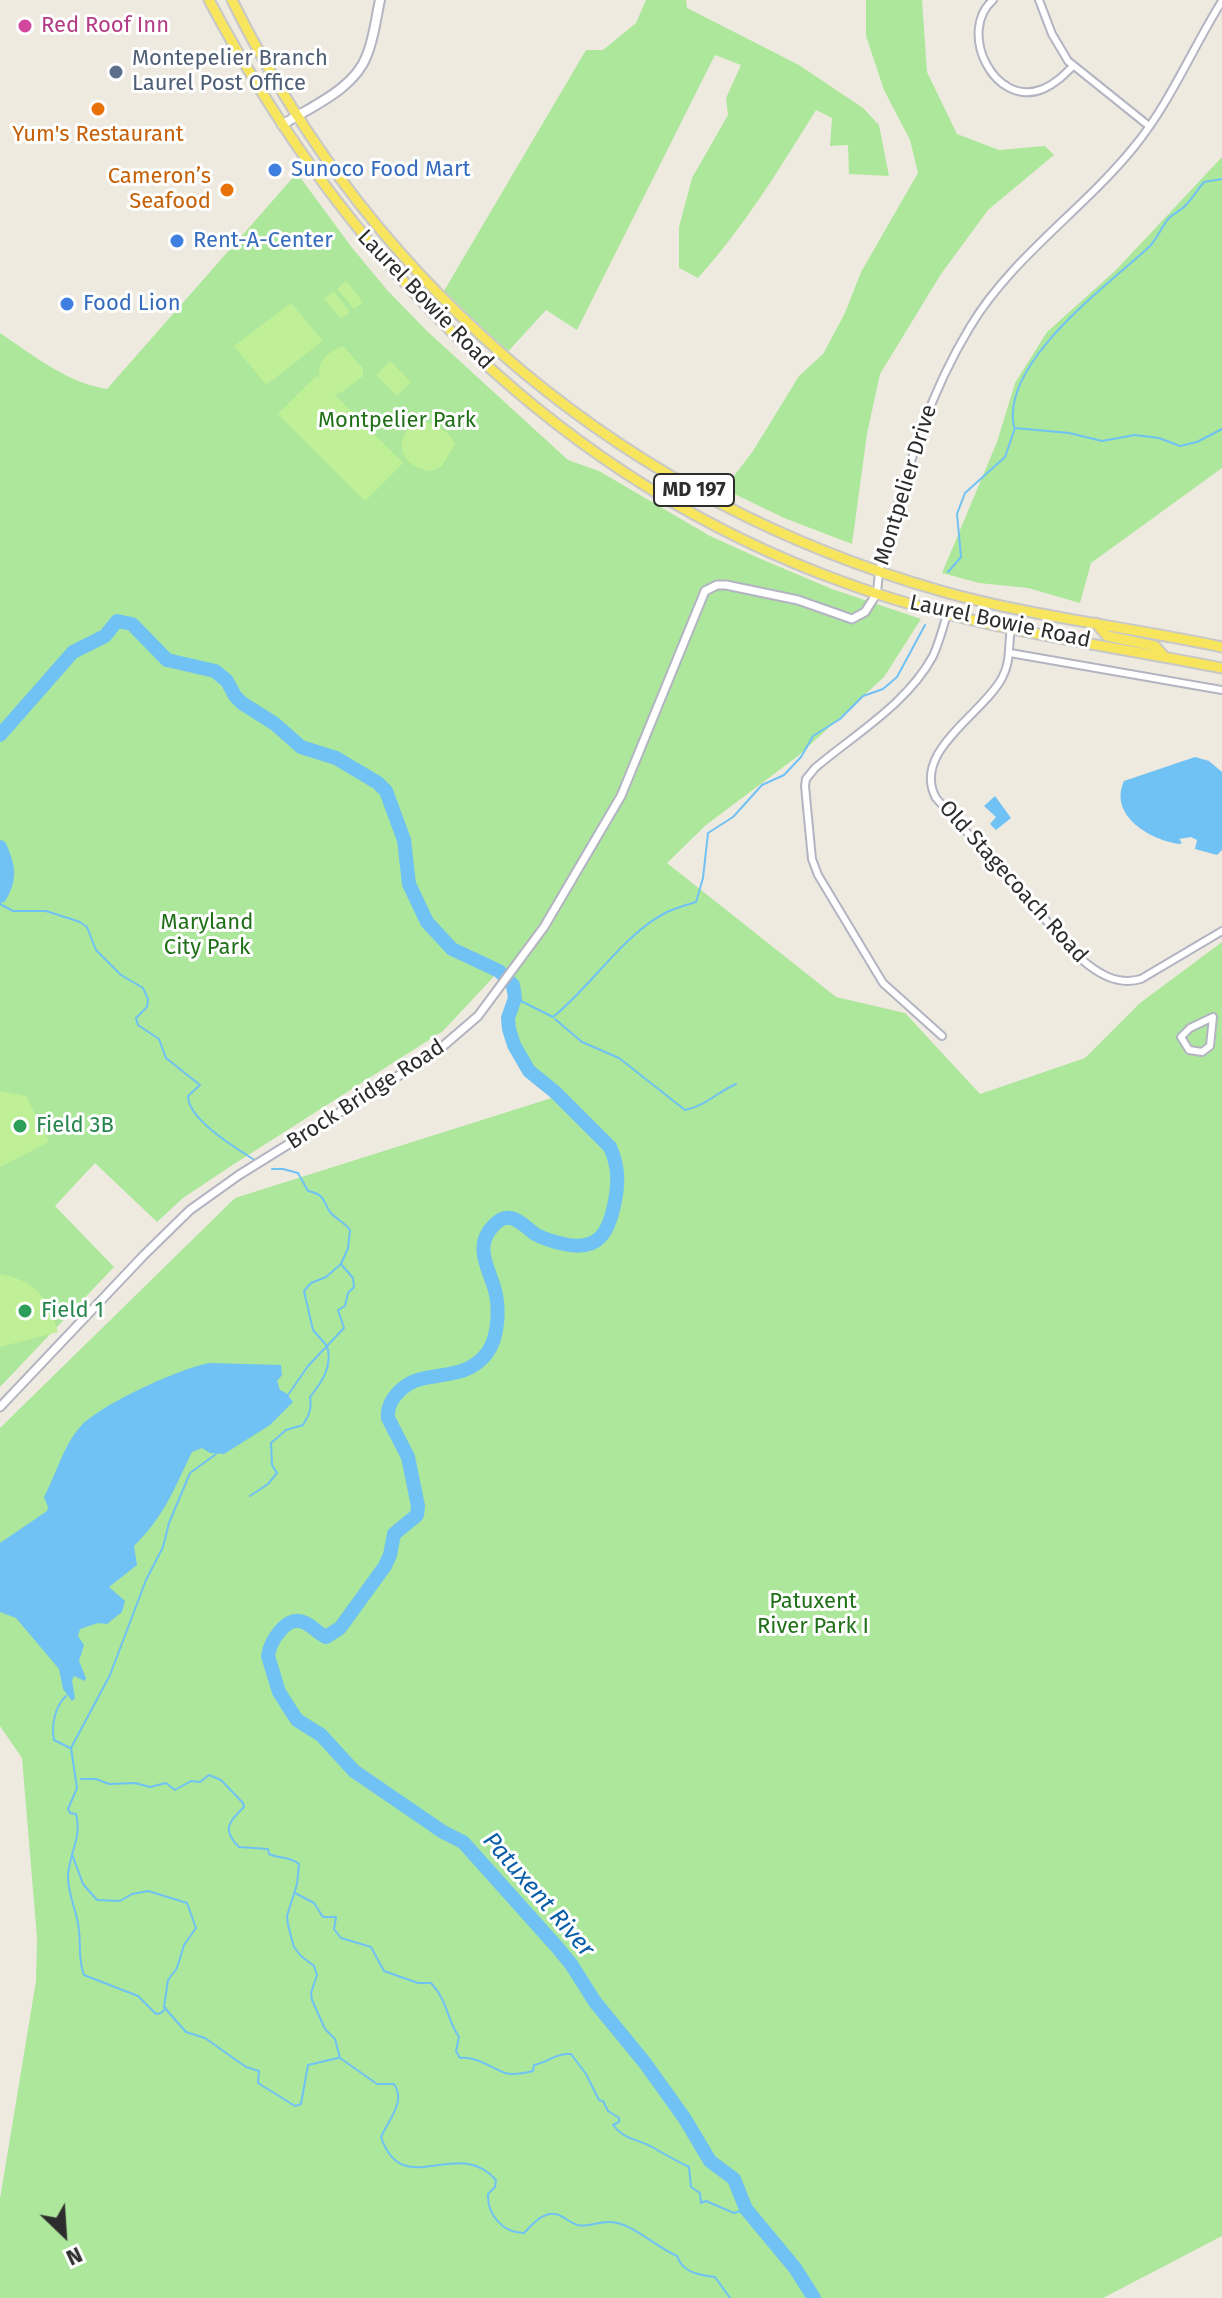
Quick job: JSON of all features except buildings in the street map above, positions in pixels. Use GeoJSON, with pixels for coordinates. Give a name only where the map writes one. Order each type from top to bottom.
{"type":"FeatureCollection","features":[{"type":"Feature","properties":{"kind":"main road","name":"Laurel Bowie Road"},"geometry":{"type":"LineString","coordinates":[[209,0],[282,125],[355,227],[403,283],[478,358],[546,415],[630,474],[702,517],[816,572],[877,593],[947,614],[1011,628],[1222,668]]}},
{"type":"Feature","properties":{"kind":"main road","name":"Laurel Bowie Road"},"geometry":{"type":"LineString","coordinates":[[232,0],[298,115],[345,185],[380,228],[457,313],[531,379],[619,445],[676,480],[762,525],[879,571],[976,600],[1222,647]]}},
{"type":"Feature","properties":{"kind":"main road"},"geometry":{"type":"LineString","coordinates":[[282,125],[347,83],[363,65],[380,0]]}},
{"type":"Feature","properties":{"kind":"main road"},"geometry":{"type":"LineString","coordinates":[[1096,623],[1107,636],[1155,646],[1164,657]]}},
{"type":"Feature","properties":{"kind":"street"},"geometry":{"type":"LineString","coordinates":[[993,0],[981,14],[978,33],[989,69],[1000,83],[1017,91],[1037,91],[1054,83],[1073,66]]}},
{"type":"Feature","properties":{"kind":"street"},"geometry":{"type":"LineString","coordinates":[[1039,0],[1058,45],[1073,66],[1149,126]]}},
{"type":"Feature","properties":{"kind":"street","name":"Montpelier Drive"},"geometry":{"type":"LineString","coordinates":[[711,587],[726,585],[798,600],[852,619],[865,612],[877,593],[879,571],[921,426],[946,370],[972,324],[1006,279],[1117,165],[1149,126],[1222,1]]}},
{"type":"Feature","properties":{"kind":"street","name":"Brock Bridge Road"},"geometry":{"type":"LineString","coordinates":[[0,1407],[190,1210],[230,1181],[435,1053],[468,1026],[544,927],[621,796],[696,610],[705,591],[711,587]]}},
{"type":"Feature","properties":{"kind":"street"},"geometry":{"type":"LineString","coordinates":[[942,1036],[879,978],[818,875],[812,859],[805,786],[806,779],[815,768],[883,714],[917,679],[932,657],[947,614]]}},
{"type":"Feature","properties":{"kind":"street","name":"Old Stagecoach Road"},"geometry":{"type":"LineString","coordinates":[[1011,628],[1010,653],[999,683],[944,745],[933,763],[930,783],[939,801],[1080,958],[1106,976],[1126,982],[1141,979],[1222,931]]}},
{"type":"Feature","properties":{"kind":"street"},"geometry":{"type":"LineString","coordinates":[[1010,653],[1222,690]]}},
{"type":"Feature","properties":{"kind":"street"},"geometry":{"type":"LineString","coordinates":[[1216,1015],[1210,1046],[1202,1052],[1189,1050],[1181,1037],[1190,1028],[1216,1015]]}},
{"type":"Feature","properties":{"kind":"green space"},"geometry":{"type":"Polygon","coordinates":[[[646,0],[686,0],[687,8],[799,65],[863,108],[879,125],[889,176],[849,174],[848,145],[830,146],[832,118],[816,110],[746,218],[715,259],[698,278],[679,268],[679,227],[692,178],[728,115],[726,98],[741,65],[715,55],[577,330],[546,310],[504,356],[441,296],[586,50],[603,50],[636,23],[646,0]]]}},
{"type":"Feature","properties":{"kind":"green space"},"geometry":{"type":"Polygon","coordinates":[[[866,0],[922,0],[927,72],[957,134],[999,150],[1045,146],[1054,155],[988,210],[941,274],[880,374],[867,434],[852,544],[784,518],[724,489],[753,451],[799,376],[823,354],[845,313],[861,272],[918,173],[910,140],[884,90],[866,36],[866,0]]]}},
{"type":"Feature","properties":{"kind":"green space"},"geometry":{"type":"Polygon","coordinates":[[[1222,157],[1222,468],[1091,563],[1080,603],[1028,588],[979,583],[942,573],[997,442],[1015,383],[1047,332],[1115,271],[1222,157]]]}},
{"type":"Feature","properties":{"kind":"green space"},"geometry":{"type":"Polygon","coordinates":[[[297,173],[388,291],[427,331],[568,460],[599,471],[710,536],[761,559],[832,589],[921,619],[884,677],[798,756],[706,825],[667,863],[836,997],[905,1013],[980,1094],[1085,1058],[1140,1003],[1222,942],[1222,2236],[1103,2298],[0,2298],[0,2199],[36,1981],[37,1938],[22,1758],[0,1726],[0,1428],[235,1198],[558,1096],[529,1071],[514,1045],[508,1018],[515,991],[499,971],[443,1031],[183,1198],[157,1222],[95,1163],[55,1206],[114,1267],[0,1387],[0,333],[64,374],[107,389],[297,173]]]}},
{"type":"Feature","properties":{"kind":"green space"},"geometry":{"type":"Polygon","coordinates":[[[346,281],[363,302],[354,309],[337,289],[346,281]]]}},
{"type":"Feature","properties":{"kind":"green space"},"geometry":{"type":"Polygon","coordinates":[[[334,291],[350,312],[341,319],[324,299],[334,291]]]}},
{"type":"Feature","properties":{"kind":"green space"},"geometry":{"type":"Polygon","coordinates":[[[291,303],[323,341],[266,385],[234,346],[291,303]]]}},
{"type":"Feature","properties":{"kind":"green space"},"geometry":{"type":"Polygon","coordinates":[[[343,346],[363,368],[363,376],[342,392],[334,394],[403,463],[365,501],[278,414],[316,376],[319,378],[320,366],[325,358],[343,346]]]}},
{"type":"Feature","properties":{"kind":"green space"},"geometry":{"type":"Polygon","coordinates":[[[390,361],[411,382],[397,396],[376,375],[390,361]]]}},
{"type":"Feature","properties":{"kind":"green space"},"geometry":{"type":"Polygon","coordinates":[[[416,419],[444,430],[455,444],[442,466],[432,471],[412,464],[403,452],[404,436],[416,419]]]}},
{"type":"Feature","properties":{"kind":"green space","name":"Field 3B"},"geometry":{"type":"Polygon","coordinates":[[[0,1091],[26,1096],[49,1142],[0,1167],[0,1091]]]}},
{"type":"Feature","properties":{"kind":"green space","name":"Field 1"},"geometry":{"type":"Polygon","coordinates":[[[0,1274],[23,1281],[39,1292],[50,1309],[58,1332],[0,1347],[0,1274]]]}},
{"type":"Feature","properties":{"kind":"water"},"geometry":{"type":"Polygon","coordinates":[[[1195,757],[1209,761],[1222,772],[1222,850],[1217,855],[1195,849],[1197,840],[1191,837],[1179,839],[1182,843],[1179,844],[1145,832],[1127,815],[1122,805],[1124,781],[1195,757]]]}},
{"type":"Feature","properties":{"kind":"water"},"geometry":{"type":"Polygon","coordinates":[[[995,796],[1011,818],[996,830],[990,824],[996,817],[984,806],[995,796]]]}},
{"type":"Feature","properties":{"kind":"water"},"geometry":{"type":"Polygon","coordinates":[[[209,1363],[281,1365],[282,1375],[277,1381],[280,1390],[293,1402],[270,1425],[224,1454],[210,1453],[202,1448],[192,1452],[161,1513],[134,1546],[137,1565],[109,1587],[125,1601],[122,1612],[107,1624],[98,1623],[80,1629],[78,1636],[84,1645],[79,1661],[86,1678],[85,1681],[74,1676],[75,1698],[72,1701],[63,1689],[59,1669],[16,1618],[0,1612],[0,1543],[47,1511],[44,1497],[65,1451],[81,1426],[106,1407],[142,1388],[209,1363]]]}},
{"type":"Feature","properties":{"kind":"waterway"},"geometry":{"type":"LineString","coordinates":[[1014,427],[1014,402],[1023,377],[1039,352],[1084,304],[1149,247],[1167,220],[1185,206],[1204,182],[1222,179]]}},
{"type":"Feature","properties":{"kind":"waterway"},"geometry":{"type":"LineString","coordinates":[[948,572],[961,557],[957,514],[965,493],[1005,457],[1015,428],[1069,433],[1102,441],[1135,435],[1159,438],[1180,446],[1197,442],[1222,429]]}},
{"type":"Feature","properties":{"kind":"waterway","name":"Patuxent River"},"geometry":{"type":"LineString","coordinates":[[0,735],[73,652],[105,636],[117,621],[132,624],[167,660],[215,671],[227,681],[242,703],[275,724],[301,747],[336,758],[386,791],[404,840],[409,884],[427,922],[452,949],[499,971],[513,985],[515,998],[508,1018],[509,1029],[529,1071],[555,1092],[610,1147],[617,1180],[613,1212],[605,1230],[594,1242],[576,1246],[553,1241],[510,1218],[499,1221],[488,1233],[483,1248],[498,1312],[491,1346],[480,1360],[465,1370],[408,1384],[397,1393],[388,1411],[388,1418],[408,1457],[417,1515],[394,1534],[385,1566],[340,1628],[326,1637],[303,1622],[291,1622],[275,1637],[268,1656],[279,1692],[297,1720],[321,1735],[354,1771],[443,1832],[463,1842],[557,1947],[595,2002],[645,2063],[710,2161],[734,2179],[746,2209],[795,2268],[814,2298]]}},
{"type":"Feature","properties":{"kind":"waterway"},"geometry":{"type":"LineString","coordinates":[[515,998],[553,1017],[636,933],[667,912],[696,902],[703,878],[708,833],[733,817],[762,785],[784,775],[801,757],[813,736],[840,719],[863,696],[883,689],[897,677],[925,625]]}},
{"type":"Feature","properties":{"kind":"waterway","name":"Patuxent River"},"geometry":{"type":"LineString","coordinates":[[0,847],[7,872],[0,896]]}},
{"type":"Feature","properties":{"kind":"waterway"},"geometry":{"type":"LineString","coordinates":[[0,904],[13,911],[46,911],[87,927],[96,950],[121,975],[143,988],[148,999],[147,1007],[136,1018],[138,1025],[159,1039],[166,1058],[200,1085],[188,1096],[195,1114],[213,1132],[253,1159]]}},
{"type":"Feature","properties":{"kind":"waterway"},"geometry":{"type":"LineString","coordinates":[[555,1019],[582,1042],[619,1058],[685,1110],[736,1084]]}},
{"type":"Feature","properties":{"kind":"waterway"},"geometry":{"type":"LineString","coordinates":[[250,1496],[268,1484],[277,1473],[272,1465],[271,1443],[286,1430],[303,1425],[307,1418],[310,1397],[322,1380],[329,1360],[327,1346],[344,1328],[338,1310],[345,1306],[348,1293],[354,1287],[353,1278],[341,1264],[348,1248],[350,1230],[330,1212],[321,1196],[308,1191],[298,1173],[272,1169]]}},
{"type":"Feature","properties":{"kind":"waterway"},"geometry":{"type":"LineString","coordinates":[[288,1395],[308,1366],[327,1346],[313,1330],[304,1291],[341,1264]]}},
{"type":"Feature","properties":{"kind":"waterway"},"geometry":{"type":"LineString","coordinates":[[166,2008],[156,2014],[138,1996],[84,1975],[78,1924],[68,1882],[78,1830],[76,1814],[68,1809],[77,1788],[71,1748],[110,1675],[190,1473],[216,1454]]}},
{"type":"Feature","properties":{"kind":"waterway"},"geometry":{"type":"LineString","coordinates":[[66,1696],[57,1711],[53,1734],[54,1740],[70,1748]]}},
{"type":"Feature","properties":{"kind":"waterway"},"geometry":{"type":"LineString","coordinates":[[81,1779],[150,1787],[166,1783],[175,1790],[191,1781],[200,1782],[209,1775],[221,1780],[243,1803],[244,1807],[229,1826],[230,1836],[239,1847],[268,1849],[269,1854],[299,1864],[297,1884],[287,1916],[294,1947],[314,1966],[317,1975],[312,2000],[325,2029],[335,2039],[340,2058],[377,2084],[394,2084],[397,2104],[381,2137],[391,2156],[403,2165],[417,2167],[465,2163],[481,2168],[496,2180],[495,2187],[488,2194],[493,2216],[509,2230],[524,2233],[536,2221],[551,2214],[582,2226],[610,2222],[627,2226],[677,2256],[687,2270],[715,2277],[730,2298]]}},
{"type":"Feature","properties":{"kind":"waterway"},"geometry":{"type":"LineString","coordinates":[[72,1854],[83,1884],[97,1900],[120,1901],[132,1894],[148,1891],[187,1903],[196,1928],[184,1945],[177,1968],[168,1980],[164,2007],[186,2032],[205,2038],[246,2067],[259,2071],[258,2083],[295,2106],[301,2104],[308,2065],[338,2058]]}},
{"type":"Feature","properties":{"kind":"waterway"},"geometry":{"type":"LineString","coordinates":[[295,1893],[314,1903],[323,1917],[336,1917],[334,1929],[341,1938],[371,1947],[384,1971],[418,1983],[431,1983],[441,1996],[459,2037],[456,2051],[460,2058],[515,2074],[533,2071],[534,2065],[571,2054],[586,2074],[599,2100],[619,2118],[619,2122],[613,2125],[617,2130],[689,2167],[691,2187],[700,2193],[701,2203],[706,2201],[734,2213],[746,2209]]}},
{"type":"Feature","properties":{"kind":"place","name":"Red Roof Inn"},"geometry":{"type":"Point","coordinates":[25,26]}},
{"type":"Feature","properties":{"kind":"place","name":"Montepelier Branch Laurel Post Office"},"geometry":{"type":"Point","coordinates":[116,72]}},
{"type":"Feature","properties":{"kind":"place","name":"Yum's Restaurant"},"geometry":{"type":"Point","coordinates":[98,109]}},
{"type":"Feature","properties":{"kind":"place","name":"Sunoco Food Mart"},"geometry":{"type":"Point","coordinates":[275,170]}},
{"type":"Feature","properties":{"kind":"place","name":"Cameron’s Seafood"},"geometry":{"type":"Point","coordinates":[227,190]}},
{"type":"Feature","properties":{"kind":"place","name":"Rent-A-Center"},"geometry":{"type":"Point","coordinates":[177,241]}},
{"type":"Feature","properties":{"kind":"place","name":"Food Lion"},"geometry":{"type":"Point","coordinates":[67,304]}},
{"type":"Feature","properties":{"kind":"place","name":"Field 3B"},"geometry":{"type":"Point","coordinates":[20,1126]}},
{"type":"Feature","properties":{"kind":"place","name":"Field 1"},"geometry":{"type":"Point","coordinates":[25,1311]}},
{"type":"Feature","properties":{"kind":"park label","name":"Montpelier Park"},"geometry":{"type":"Point","coordinates":[397,421]}},
{"type":"Feature","properties":{"kind":"park label","name":"Maryland City Park"},"geometry":{"type":"Point","coordinates":[207,936]}},
{"type":"Feature","properties":{"kind":"park label","name":"Patuxent River Park I"},"geometry":{"type":"Point","coordinates":[813,1614]}}]}
